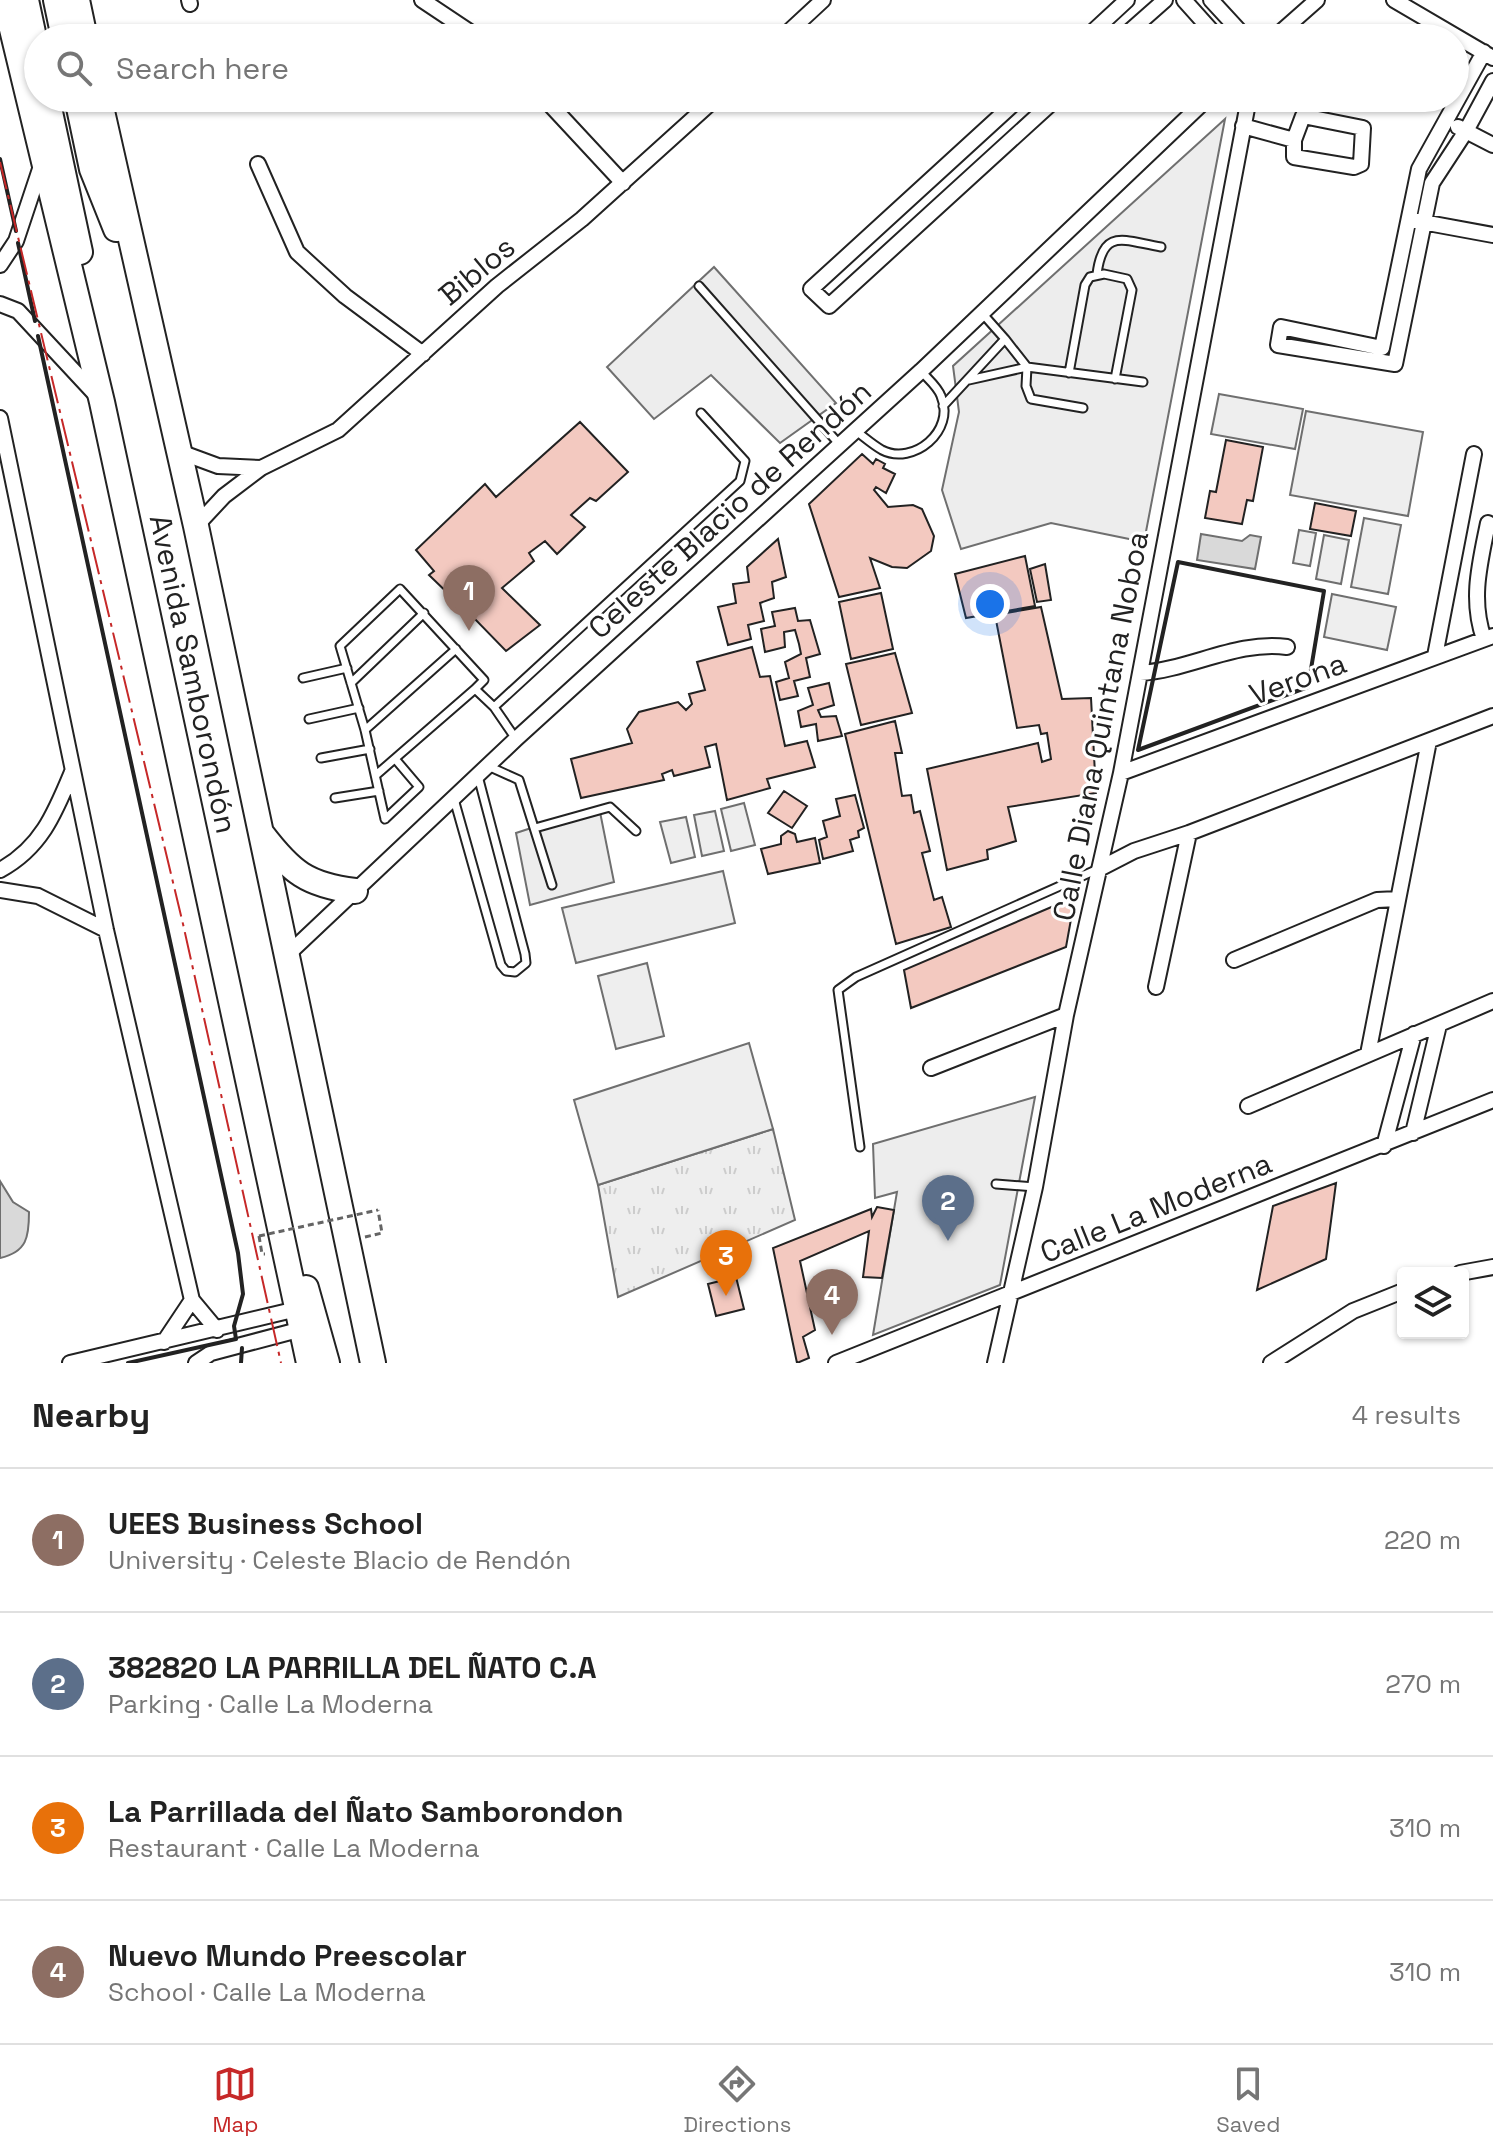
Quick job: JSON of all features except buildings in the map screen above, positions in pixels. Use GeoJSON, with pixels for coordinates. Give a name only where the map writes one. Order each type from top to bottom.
{"type":"FeatureCollection","features":[{"type":"Feature","properties":{"kind":"highway","name":"Avenida Samborondón"},"geometry":{"type":"LineString","coordinates":[[5,0],[24,80]]}},
{"type":"Feature","properties":{"kind":"highway"},"geometry":{"type":"LineString","coordinates":[[26,0],[31,24]]}},
{"type":"Feature","properties":{"kind":"highway"},"geometry":{"type":"LineString","coordinates":[[56,0],[61,24]]}},
{"type":"Feature","properties":{"kind":"highway"},"geometry":{"type":"LineString","coordinates":[[77,0],[82,24]]}},
{"type":"Feature","properties":{"kind":"highway","name":"Avenida Samborondón"},"geometry":{"type":"LineString","coordinates":[[31,112],[102,402],[309,1363]]}},
{"type":"Feature","properties":{"kind":"highway"},"geometry":{"type":"LineString","coordinates":[[50,112],[78,237],[88,343]]}},
{"type":"Feature","properties":{"kind":"highway"},"geometry":{"type":"LineString","coordinates":[[80,112],[92,169],[145,302]]}},
{"type":"Feature","properties":{"kind":"highway","name":"Avenida Samborondón"},"geometry":{"type":"LineString","coordinates":[[102,112],[180,452],[373,1363]]}},
{"type":"Feature","properties":{"kind":"highway"},"geometry":{"type":"LineString","coordinates":[[260,831],[294,871],[320,887],[355,891]]}},
{"type":"Feature","properties":{"kind":"highway"},"geometry":{"type":"LineString","coordinates":[[271,1191],[318,1322],[327,1363]]}},
{"type":"Feature","properties":{"kind":"street"},"geometry":{"type":"LineString","coordinates":[[422,0],[458,24]]}},
{"type":"Feature","properties":{"kind":"street"},"geometry":{"type":"LineString","coordinates":[[1101,24],[1127,0]]}},
{"type":"Feature","properties":{"kind":"street"},"geometry":{"type":"LineString","coordinates":[[1138,24],[1165,0]]}},
{"type":"Feature","properties":{"kind":"street"},"geometry":{"type":"LineString","coordinates":[[1184,0],[1205,24]]}},
{"type":"Feature","properties":{"kind":"street"},"geometry":{"type":"LineString","coordinates":[[1211,0],[1233,24]]}},
{"type":"Feature","properties":{"kind":"street"},"geometry":{"type":"LineString","coordinates":[[1290,24],[1317,0]]}},
{"type":"Feature","properties":{"kind":"street"},"geometry":{"type":"LineString","coordinates":[[1394,0],[1435,24]]}},
{"type":"Feature","properties":{"kind":"street"},"geometry":{"type":"LineString","coordinates":[[796,24],[819,1]]}},
{"type":"Feature","properties":{"kind":"street"},"geometry":{"type":"LineString","coordinates":[[1469,44],[1490,56],[1469,87]]}},
{"type":"Feature","properties":{"kind":"street"},"geometry":{"type":"LineString","coordinates":[[1452,112],[1419,169],[1382,348],[1281,327],[1278,345],[1395,364],[1432,183],[1466,131],[1493,81]]}},
{"type":"Feature","properties":{"kind":"street"},"geometry":{"type":"LineString","coordinates":[[557,112],[623,183]]}},
{"type":"Feature","properties":{"kind":"street","name":"Biblos"},"geometry":{"type":"LineString","coordinates":[[196,526],[224,496],[261,468],[338,430],[497,286],[623,183],[701,112]]}},
{"type":"Feature","properties":{"kind":"street"},"geometry":{"type":"LineString","coordinates":[[1005,112],[811,289],[829,306],[1041,112]]}},
{"type":"Feature","properties":{"kind":"street","name":"Celeste Blacio de Rendón"},"geometry":{"type":"LineString","coordinates":[[285,957],[516,739],[921,371],[1193,112]]}},
{"type":"Feature","properties":{"kind":"street","name":"Calle Diana Quintana Noboa"},"geometry":{"type":"LineString","coordinates":[[995,1363],[1035,1187],[1066,1015],[1121,773],[1246,112]]}},
{"type":"Feature","properties":{"kind":"street"},"geometry":{"type":"LineString","coordinates":[[1303,116],[1357,126],[1365,132],[1361,164],[1354,167],[1298,159],[1293,152],[1294,140],[1303,116]]}},
{"type":"Feature","properties":{"kind":"street"},"geometry":{"type":"LineString","coordinates":[[1445,122],[1493,145]]}},
{"type":"Feature","properties":{"kind":"street"},"geometry":{"type":"LineString","coordinates":[[1243,126],[1294,140]]}},
{"type":"Feature","properties":{"kind":"street"},"geometry":{"type":"LineString","coordinates":[[961,152],[978,170]]}},
{"type":"Feature","properties":{"kind":"street"},"geometry":{"type":"LineString","coordinates":[[0,265],[16,241],[28,212],[43,161]]}},
{"type":"Feature","properties":{"kind":"street"},"geometry":{"type":"LineString","coordinates":[[258,164],[297,252],[345,296],[423,354]]}},
{"type":"Feature","properties":{"kind":"street"},"geometry":{"type":"LineString","coordinates":[[902,206],[919,224]]}},
{"type":"Feature","properties":{"kind":"street"},"geometry":{"type":"LineString","coordinates":[[1409,220],[1493,235]]}},
{"type":"Feature","properties":{"kind":"street"},"geometry":{"type":"LineString","coordinates":[[0,304],[18,311],[102,402]]}},
{"type":"Feature","properties":{"kind":"street"},"geometry":{"type":"LineString","coordinates":[[0,418],[106,930],[192,1300],[217,1330]]}},
{"type":"Feature","properties":{"kind":"street","name":"Biblos"},"geometry":{"type":"LineString","coordinates":[[180,452],[218,466],[261,468]]}},
{"type":"Feature","properties":{"kind":"street"},"geometry":{"type":"LineString","coordinates":[[1435,656],[1474,454]]}},
{"type":"Feature","properties":{"kind":"street"},"geometry":{"type":"LineString","coordinates":[[1488,523],[1475,587],[1477,622],[1488,638]]}},
{"type":"Feature","properties":{"kind":"street","name":"Verona"},"geometry":{"type":"LineString","coordinates":[[1121,773],[1488,638]]}},
{"type":"Feature","properties":{"kind":"street"},"geometry":{"type":"LineString","coordinates":[[1140,673],[1163,671],[1250,648],[1287,647]]}},
{"type":"Feature","properties":{"kind":"street"},"geometry":{"type":"LineString","coordinates":[[1101,868],[1134,851],[1189,833],[1493,716]]}},
{"type":"Feature","properties":{"kind":"street"},"geometry":{"type":"LineString","coordinates":[[1368,1054],[1429,741]]}},
{"type":"Feature","properties":{"kind":"street"},"geometry":{"type":"LineString","coordinates":[[0,870],[30,850],[43,835],[72,772]]}},
{"type":"Feature","properties":{"kind":"street"},"geometry":{"type":"LineString","coordinates":[[1156,987],[1189,833]]}},
{"type":"Feature","properties":{"kind":"street"},"geometry":{"type":"LineString","coordinates":[[0,890],[38,896],[106,930]]}},
{"type":"Feature","properties":{"kind":"street"},"geometry":{"type":"LineString","coordinates":[[1234,960],[1377,900],[1398,899]]}},
{"type":"Feature","properties":{"kind":"street"},"geometry":{"type":"LineString","coordinates":[[1248,1106],[1439,1025],[1492,998]]}},
{"type":"Feature","properties":{"kind":"street"},"geometry":{"type":"LineString","coordinates":[[931,1068],[1066,1015]]}},
{"type":"Feature","properties":{"kind":"street"},"geometry":{"type":"LineString","coordinates":[[1413,1133],[1439,1025]]}},
{"type":"Feature","properties":{"kind":"street"},"geometry":{"type":"LineString","coordinates":[[1384,1146],[1414,1034]]}},
{"type":"Feature","properties":{"kind":"street","name":"Calle La Moderna"},"geometry":{"type":"LineString","coordinates":[[836,1363],[1493,1100]]}},
{"type":"Feature","properties":{"kind":"street"},"geometry":{"type":"LineString","coordinates":[[1469,1271],[1493,1267]]}},
{"type":"Feature","properties":{"kind":"street"},"geometry":{"type":"LineString","coordinates":[[1271,1363],[1353,1311],[1397,1293]]}},
{"type":"Feature","properties":{"kind":"street"},"geometry":{"type":"LineString","coordinates":[[164,1342],[192,1300]]}},
{"type":"Feature","properties":{"kind":"street"},"geometry":{"type":"LineString","coordinates":[[70,1363],[217,1330],[300,1319]]}},
{"type":"Feature","properties":{"kind":"street"},"geometry":{"type":"LineString","coordinates":[[196,1363],[211,1353],[300,1319]]}},
{"type":"Feature","properties":{"kind":"lane"},"geometry":{"type":"LineString","coordinates":[[1097,274],[1100,252],[1108,242],[1117,239],[1161,247]]}},
{"type":"Feature","properties":{"kind":"lane"},"geometry":{"type":"LineString","coordinates":[[1069,373],[1085,285],[1090,277],[1097,274],[1127,279],[1131,283],[1115,379]]}},
{"type":"Feature","properties":{"kind":"lane"},"geometry":{"type":"LineString","coordinates":[[699,286],[840,445]]}},
{"type":"Feature","properties":{"kind":"lane"},"geometry":{"type":"LineString","coordinates":[[982,313],[1027,367],[1026,386],[1031,399],[1083,408]]}},
{"type":"Feature","properties":{"kind":"lane"},"geometry":{"type":"LineString","coordinates":[[943,406],[1005,339]]}},
{"type":"Feature","properties":{"kind":"lane"},"geometry":{"type":"LineString","coordinates":[[969,380],[1027,367],[1143,382]]}},
{"type":"Feature","properties":{"kind":"lane"},"geometry":{"type":"LineString","coordinates":[[856,431],[883,451],[901,454],[920,451],[943,421],[941,395],[921,371]]}},
{"type":"Feature","properties":{"kind":"lane"},"geometry":{"type":"LineString","coordinates":[[494,707],[740,481],[745,461],[701,413]]}},
{"type":"Feature","properties":{"kind":"lane"},"geometry":{"type":"LineString","coordinates":[[376,775],[484,680],[400,589],[340,646],[370,749],[385,819],[419,787],[396,760]]}},
{"type":"Feature","properties":{"kind":"lane"},"geometry":{"type":"LineString","coordinates":[[351,683],[424,613]]}},
{"type":"Feature","properties":{"kind":"lane"},"geometry":{"type":"LineString","coordinates":[[365,730],[456,649]]}},
{"type":"Feature","properties":{"kind":"lane"},"geometry":{"type":"LineString","coordinates":[[303,678],[347,668]]}},
{"type":"Feature","properties":{"kind":"lane"},"geometry":{"type":"LineString","coordinates":[[475,689],[494,707],[516,739]]}},
{"type":"Feature","properties":{"kind":"lane"},"geometry":{"type":"LineString","coordinates":[[309,719],[359,708]]}},
{"type":"Feature","properties":{"kind":"lane"},"geometry":{"type":"LineString","coordinates":[[321,758],[370,749]]}},
{"type":"Feature","properties":{"kind":"lane"},"geometry":{"type":"LineString","coordinates":[[454,799],[501,965],[506,971],[515,972],[526,963],[525,954],[483,771],[519,780],[552,885]]}},
{"type":"Feature","properties":{"kind":"lane"},"geometry":{"type":"LineString","coordinates":[[335,798],[379,791]]}},
{"type":"Feature","properties":{"kind":"lane"},"geometry":{"type":"LineString","coordinates":[[535,828],[610,807],[636,831]]}},
{"type":"Feature","properties":{"kind":"lane"},"geometry":{"type":"LineString","coordinates":[[860,1147],[838,990],[856,977],[1101,868]]}},
{"type":"Feature","properties":{"kind":"lane"},"geometry":{"type":"LineString","coordinates":[[996,1184],[1035,1187]]}},
{"type":"Feature","properties":{"kind":"path"},"geometry":{"type":"LineString","coordinates":[[262,1254],[259,1236],[378,1210],[382,1233]]}},
{"type":"Feature","properties":{"kind":"green space"},"geometry":{"type":"Polygon","coordinates":[[[1219,394],[1303,409],[1295,449],[1211,434],[1219,394]]]}},
{"type":"Feature","properties":{"kind":"green space"},"geometry":{"type":"Polygon","coordinates":[[[1306,411],[1423,432],[1408,516],[1290,495],[1306,411]]]}},
{"type":"Feature","properties":{"kind":"green space"},"geometry":{"type":"Polygon","coordinates":[[[1364,518],[1401,525],[1388,594],[1351,587],[1364,518]]]}},
{"type":"Feature","properties":{"kind":"green space"},"geometry":{"type":"Polygon","coordinates":[[[1299,530],[1316,533],[1310,566],[1293,563],[1299,530]]]}},
{"type":"Feature","properties":{"kind":"green space"},"geometry":{"type":"Polygon","coordinates":[[[1324,535],[1349,540],[1341,584],[1316,579],[1324,535]]]}},
{"type":"Feature","properties":{"kind":"green space"},"geometry":{"type":"Polygon","coordinates":[[[1332,594],[1396,607],[1387,650],[1324,637],[1332,594]]]}},
{"type":"Feature","properties":{"kind":"green space"},"geometry":{"type":"Polygon","coordinates":[[[744,803],[755,845],[731,851],[721,809],[744,803]]]}},
{"type":"Feature","properties":{"kind":"green space"},"geometry":{"type":"Polygon","coordinates":[[[715,811],[724,851],[702,856],[694,815],[715,811]]]}},
{"type":"Feature","properties":{"kind":"green space"},"geometry":{"type":"Polygon","coordinates":[[[686,817],[695,857],[671,863],[660,822],[686,817]]]}},
{"type":"Feature","properties":{"kind":"green space"},"geometry":{"type":"Polygon","coordinates":[[[723,871],[735,923],[576,963],[562,908],[723,871]]]}},
{"type":"Feature","properties":{"kind":"green space"},"geometry":{"type":"Polygon","coordinates":[[[647,963],[664,1036],[616,1049],[598,976],[647,963]]]}},
{"type":"Feature","properties":{"kind":"green space"},"geometry":{"type":"Polygon","coordinates":[[[749,1043],[773,1129],[598,1185],[574,1100],[749,1043]]]}},
{"type":"Feature","properties":{"kind":"green space"},"geometry":{"type":"Polygon","coordinates":[[[773,1129],[795,1220],[618,1297],[598,1185],[773,1129]]]}},
{"type":"Feature","properties":{"kind":"shaded area"},"geometry":{"type":"Polygon","coordinates":[[[1225,119],[1144,542],[1051,523],[961,549],[942,490],[959,412],[953,366],[1225,119]]]}},
{"type":"Feature","properties":{"kind":"shaded area"},"geometry":{"type":"Polygon","coordinates":[[[714,267],[836,403],[780,443],[711,375],[654,419],[607,367],[714,267]]]}},
{"type":"Feature","properties":{"kind":"shaded area"},"geometry":{"type":"Polygon","coordinates":[[[1201,534],[1242,541],[1250,535],[1261,537],[1255,569],[1197,560],[1201,534]]]}},
{"type":"Feature","properties":{"kind":"shaded area"},"geometry":{"type":"Polygon","coordinates":[[[600,812],[614,882],[530,905],[516,833],[568,816],[600,812]]]}},
{"type":"Feature","properties":{"kind":"shaded area"},"geometry":{"type":"Polygon","coordinates":[[[1035,1097],[1000,1285],[873,1335],[897,1192],[875,1198],[873,1144],[1035,1097]]]}},
{"type":"Feature","properties":{"kind":"shaded area"},"geometry":{"type":"Polygon","coordinates":[[[0,1181],[13,1202],[29,1212],[25,1242],[16,1252],[0,1258],[0,1181]]]}},
{"type":"Feature","properties":{"kind":"wall"},"geometry":{"type":"LineString","coordinates":[[0,159],[16,231]]}},
{"type":"Feature","properties":{"kind":"wall"},"geometry":{"type":"LineString","coordinates":[[18,243],[35,321]]}},
{"type":"Feature","properties":{"kind":"wall"},"geometry":{"type":"LineString","coordinates":[[38,336],[238,1253],[243,1294],[234,1326],[236,1339],[128,1363]]}},
{"type":"Feature","properties":{"kind":"wall"},"geometry":{"type":"LineString","coordinates":[[1178,562],[1324,591],[1308,687],[1138,750],[1178,562]]}},
{"type":"Feature","properties":{"kind":"wall"},"geometry":{"type":"LineString","coordinates":[[241,1363],[242,1348]]}},
{"type":"Feature","properties":{"kind":"power"},"geometry":{"type":"LineString","coordinates":[[0,162],[183,924],[281,1363]]}},
{"type":"Feature","properties":{"kind":"place","name":"UEES Business School"},"geometry":{"type":"Point","coordinates":[469,631]}},
{"type":"Feature","properties":{"kind":"place","name":"382820 LA PARRILLA DEL ÑATO C.A"},"geometry":{"type":"Point","coordinates":[948,1241]}},
{"type":"Feature","properties":{"kind":"place","name":"La Parrillada del Ñato Samborondon"},"geometry":{"type":"Point","coordinates":[726,1296]}},
{"type":"Feature","properties":{"kind":"place","name":"Nuevo Mundo Preescolar"},"geometry":{"type":"Point","coordinates":[832,1335]}}]}
